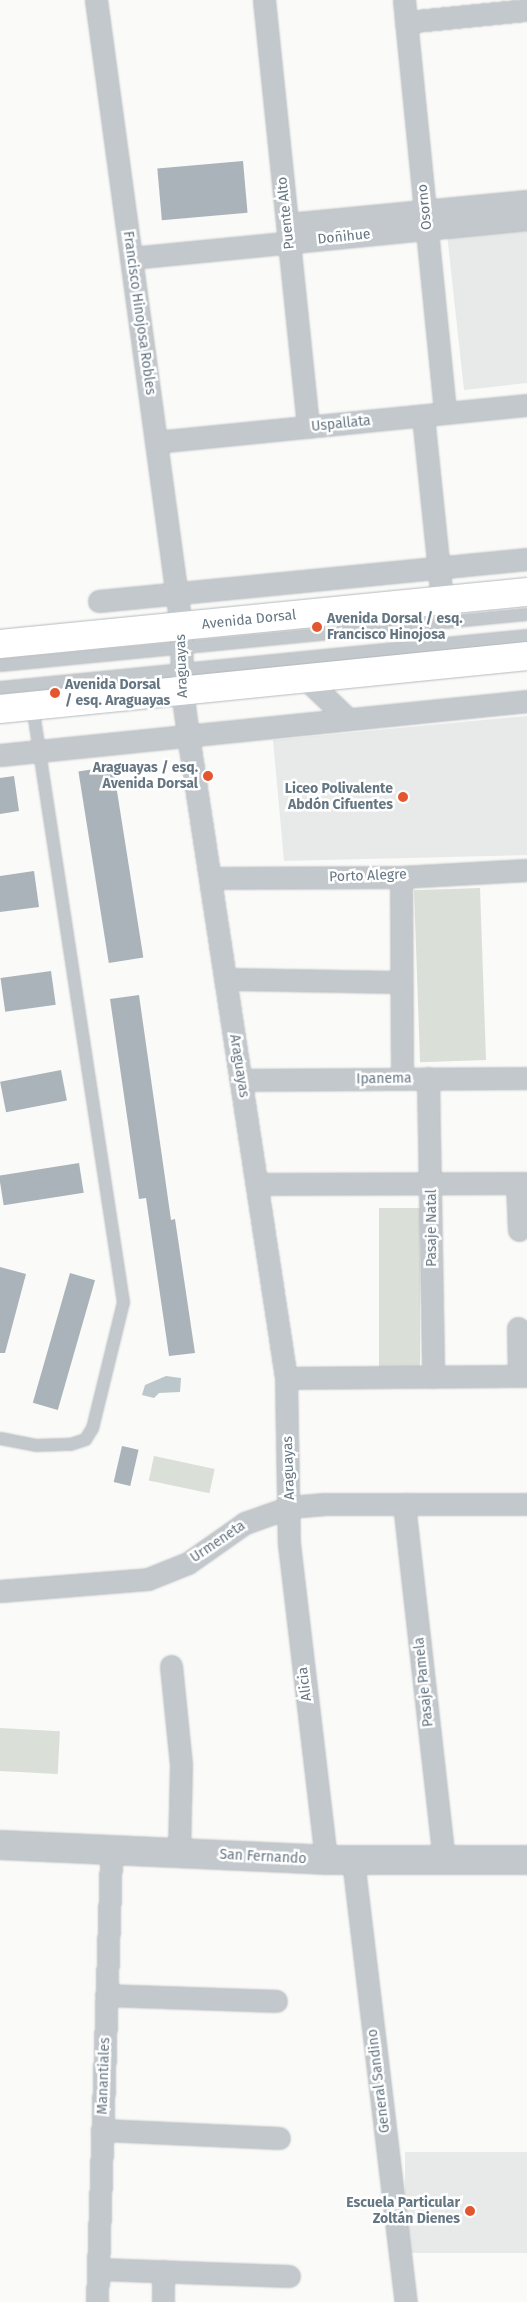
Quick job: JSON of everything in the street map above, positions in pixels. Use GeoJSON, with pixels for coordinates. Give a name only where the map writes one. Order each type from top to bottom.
{"type":"FeatureCollection","features":[{"type":"Feature","properties":{"kind":"main road","name":"Avenida Dorsal"},"geometry":{"type":"LineString","coordinates":[[0,708],[32,705],[182,659],[442,600],[527,592]]}},
{"type":"Feature","properties":{"kind":"main road","name":"Avenida Dorsal"},"geometry":{"type":"LineString","coordinates":[[0,644],[182,659],[306,679],[527,656]]}},
{"type":"Feature","properties":{"kind":"street","name":"Francisco Hinojosa Robles"},"geometry":{"type":"LineString","coordinates":[[96,0],[176,592],[182,659]]}},
{"type":"Feature","properties":{"kind":"street","name":"Puente Alto"},"geometry":{"type":"LineString","coordinates":[[264,0],[308,427]]}},
{"type":"Feature","properties":{"kind":"street","name":"Osorno"},"geometry":{"type":"LineString","coordinates":[[404,0],[445,413]]}},
{"type":"Feature","properties":{"kind":"street"},"geometry":{"type":"LineString","coordinates":[[406,22],[527,10]]}},
{"type":"Feature","properties":{"kind":"street","name":"Doñihue"},"geometry":{"type":"LineString","coordinates":[[426,220],[527,201]]}},
{"type":"Feature","properties":{"kind":"street","name":"Doñihue"},"geometry":{"type":"LineString","coordinates":[[131,258],[288,233],[426,220],[527,219]]}},
{"type":"Feature","properties":{"kind":"street","name":"Uspallata"},"geometry":{"type":"LineString","coordinates":[[156,442],[527,405]]}},
{"type":"Feature","properties":{"kind":"street"},"geometry":{"type":"LineString","coordinates":[[423,416],[442,600]]}},
{"type":"Feature","properties":{"kind":"street"},"geometry":{"type":"LineString","coordinates":[[99,602],[176,592],[527,559]]}},
{"type":"Feature","properties":{"kind":"street","name":"Araguayas"},"geometry":{"type":"LineString","coordinates":[[182,659],[188,735],[286,1378],[290,1507]]}},
{"type":"Feature","properties":{"kind":"street"},"geometry":{"type":"LineString","coordinates":[[306,679],[348,719]]}},
{"type":"Feature","properties":{"kind":"street"},"geometry":{"type":"LineString","coordinates":[[0,755],[527,701]]}},
{"type":"Feature","properties":{"kind":"street","name":"Porto Alegre"},"geometry":{"type":"LineString","coordinates":[[210,878],[401,877],[527,870]]}},
{"type":"Feature","properties":{"kind":"street"},"geometry":{"type":"LineString","coordinates":[[401,877],[402,1079]]}},
{"type":"Feature","properties":{"kind":"street"},"geometry":{"type":"LineString","coordinates":[[225,979],[401,982]]}},
{"type":"Feature","properties":{"kind":"street","name":"Pasaje Natal"},"geometry":{"type":"LineString","coordinates":[[428,1078],[432,1183],[433,1377]]}},
{"type":"Feature","properties":{"kind":"street","name":"Ipanema"},"geometry":{"type":"LineString","coordinates":[[242,1080],[527,1078]]}},
{"type":"Feature","properties":{"kind":"street"},"geometry":{"type":"LineString","coordinates":[[257,1184],[522,1183],[519,1230]]}},
{"type":"Feature","properties":{"kind":"street"},"geometry":{"type":"LineString","coordinates":[[286,1378],[523,1376],[518,1328]]}},
{"type":"Feature","properties":{"kind":"street","name":"Urmeneta"},"geometry":{"type":"LineString","coordinates":[[0,1591],[148,1579],[188,1563],[245,1523],[290,1507],[404,1504],[527,1504]]}},
{"type":"Feature","properties":{"kind":"street","name":"Pasaje Pamela"},"geometry":{"type":"LineString","coordinates":[[404,1504],[444,1860]]}},
{"type":"Feature","properties":{"kind":"street","name":"Alicia"},"geometry":{"type":"LineString","coordinates":[[290,1507],[289,1544],[326,1860]]}},
{"type":"Feature","properties":{"kind":"street"},"geometry":{"type":"LineString","coordinates":[[172,1666],[181,1765],[179,1853]]}},
{"type":"Feature","properties":{"kind":"street","name":"San Fernando"},"geometry":{"type":"LineString","coordinates":[[0,1845],[326,1860],[527,1860]]}},
{"type":"Feature","properties":{"kind":"street","name":"Manantiales"},"geometry":{"type":"LineString","coordinates":[[97,2302],[111,1850]]}},
{"type":"Feature","properties":{"kind":"street","name":"General Sandino"},"geometry":{"type":"LineString","coordinates":[[353,1860],[406,2302]]}},
{"type":"Feature","properties":{"kind":"street"},"geometry":{"type":"LineString","coordinates":[[106,1995],[276,2001]]}},
{"type":"Feature","properties":{"kind":"street"},"geometry":{"type":"LineString","coordinates":[[102,2130],[279,2138]]}},
{"type":"Feature","properties":{"kind":"street"},"geometry":{"type":"LineString","coordinates":[[98,2268],[289,2276]]}},
{"type":"Feature","properties":{"kind":"street"},"geometry":{"type":"LineString","coordinates":[[163,2302],[164,2271]]}},
{"type":"Feature","properties":{"kind":"lane"},"geometry":{"type":"LineString","coordinates":[[0,686],[182,659],[527,614]]}},
{"type":"Feature","properties":{"kind":"lane"},"geometry":{"type":"LineString","coordinates":[[0,665],[182,659],[527,635]]}},
{"type":"Feature","properties":{"kind":"lane"},"geometry":{"type":"LineString","coordinates":[[0,1438],[35,1445],[70,1444],[85,1440],[92,1428],[123,1302],[32,705]]}},
{"type":"Feature","properties":{"kind":"shaded area"},"geometry":{"type":"Polygon","coordinates":[[[527,225],[527,383],[464,390],[447,234],[527,225]]]}},
{"type":"Feature","properties":{"kind":"shaded area","name":"Liceo Polivalente Abdón Cifuentes"},"geometry":{"type":"Polygon","coordinates":[[[527,716],[527,855],[284,861],[273,740],[527,716]]]}},
{"type":"Feature","properties":{"kind":"shaded area"},"geometry":{"type":"Polygon","coordinates":[[[480,888],[486,1060],[420,1062],[414,890],[480,888]]]}},
{"type":"Feature","properties":{"kind":"shaded area"},"geometry":{"type":"Polygon","coordinates":[[[379,1208],[420,1208],[420,1371],[379,1371],[379,1208]]]}},
{"type":"Feature","properties":{"kind":"shaded area"},"geometry":{"type":"Polygon","coordinates":[[[166,1376],[181,1378],[180,1392],[159,1393],[154,1398],[142,1395],[145,1385],[166,1376]]]}},
{"type":"Feature","properties":{"kind":"shaded area"},"geometry":{"type":"Polygon","coordinates":[[[154,1456],[215,1469],[209,1493],[149,1480],[154,1456]]]}},
{"type":"Feature","properties":{"kind":"shaded area"},"geometry":{"type":"Polygon","coordinates":[[[0,1728],[60,1731],[58,1774],[0,1771],[0,1728]]]}},
{"type":"Feature","properties":{"kind":"shaded area","name":"Escuela Particular Zoltán Dienes"},"geometry":{"type":"Polygon","coordinates":[[[405,2152],[527,2152],[527,2253],[405,2253],[405,2152]]]}},
{"type":"Feature","properties":{"kind":"building"},"geometry":{"type":"Polygon","coordinates":[[[243,161],[248,213],[162,220],[157,168],[243,161]]]}},
{"type":"Feature","properties":{"kind":"building"},"geometry":{"type":"Polygon","coordinates":[[[113,766],[143,958],[109,963],[78,771],[113,766]]]}},
{"type":"Feature","properties":{"kind":"building"},"geometry":{"type":"Polygon","coordinates":[[[14,776],[19,811],[0,814],[0,778],[14,776]]]}},
{"type":"Feature","properties":{"kind":"building"},"geometry":{"type":"Polygon","coordinates":[[[34,871],[39,907],[0,912],[0,876],[34,871]]]}},
{"type":"Feature","properties":{"kind":"building"},"geometry":{"type":"Polygon","coordinates":[[[51,971],[56,1005],[5,1012],[0,978],[51,971]]]}},
{"type":"Feature","properties":{"kind":"building"},"geometry":{"type":"Polygon","coordinates":[[[139,995],[171,1220],[175,1219],[195,1353],[169,1356],[146,1198],[139,1199],[110,999],[139,995]]]}},
{"type":"Feature","properties":{"kind":"building"},"geometry":{"type":"Polygon","coordinates":[[[61,1070],[67,1100],[6,1112],[0,1082],[61,1070]]]}},
{"type":"Feature","properties":{"kind":"building"},"geometry":{"type":"Polygon","coordinates":[[[79,1163],[84,1193],[4,1205],[0,1176],[79,1163]]]}},
{"type":"Feature","properties":{"kind":"building"},"geometry":{"type":"Polygon","coordinates":[[[0,1267],[26,1274],[5,1353],[0,1353],[0,1267]]]}},
{"type":"Feature","properties":{"kind":"building"},"geometry":{"type":"Polygon","coordinates":[[[70,1273],[95,1280],[58,1410],[33,1403],[70,1273]]]}},
{"type":"Feature","properties":{"kind":"building"},"geometry":{"type":"Polygon","coordinates":[[[122,1446],[139,1450],[130,1486],[114,1482],[122,1446]]]}},
{"type":"Feature","properties":{"kind":"place","name":"Avenida Dorsal / esq. Francisco Hinojosa"},"geometry":{"type":"Point","coordinates":[317,627]}},
{"type":"Feature","properties":{"kind":"place","name":"Avenida Dorsal / esq. Araguayas"},"geometry":{"type":"Point","coordinates":[55,693]}},
{"type":"Feature","properties":{"kind":"place","name":"Araguayas / esq. Avenida Dorsal"},"geometry":{"type":"Point","coordinates":[208,776]}},
{"type":"Feature","properties":{"kind":"place","name":"Liceo Polivalente Abdón Cifuentes"},"geometry":{"type":"Point","coordinates":[403,797]}},
{"type":"Feature","properties":{"kind":"place","name":"Escuela Particular Zoltán Dienes"},"geometry":{"type":"Point","coordinates":[470,2211]}}]}
